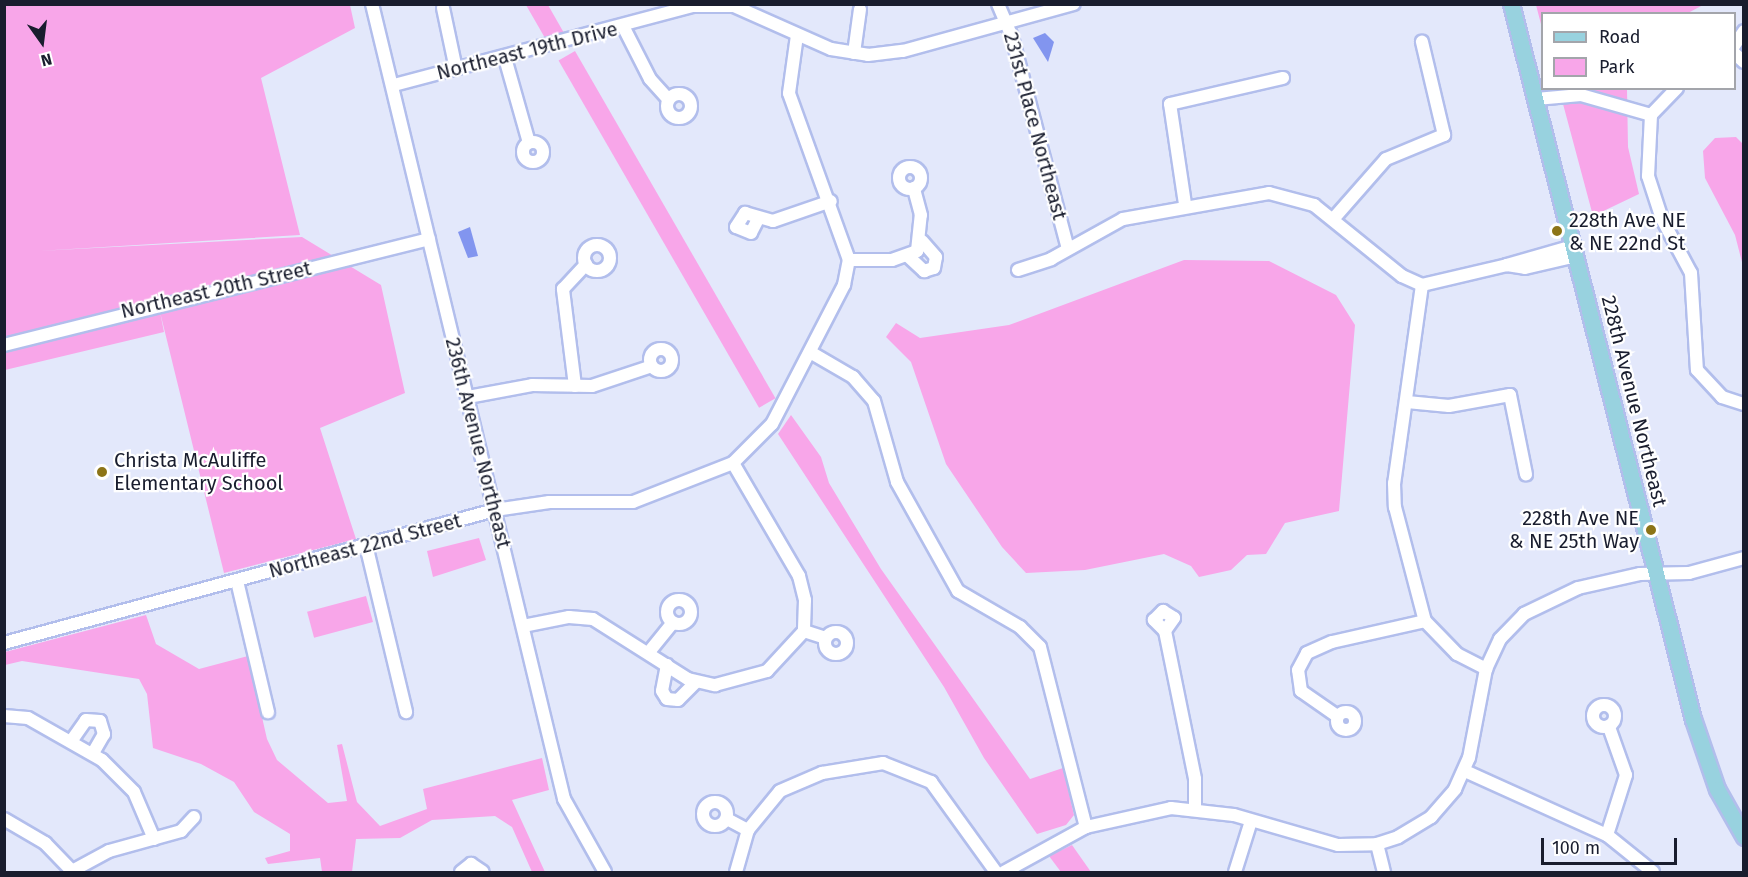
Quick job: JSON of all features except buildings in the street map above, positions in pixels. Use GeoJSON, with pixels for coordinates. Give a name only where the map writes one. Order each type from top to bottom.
{"type":"FeatureCollection","features":[{"type":"Feature","properties":{"kind":"main road","name":"228th Avenue Northeast"},"geometry":{"type":"LineString","coordinates":[[1511,4],[1705,758],[1743,837]]}},
{"type":"Feature","properties":{"kind":"street","name":"236th Avenue Northeast"},"geometry":{"type":"LineString","coordinates":[[372,4],[394,85],[564,799],[601,871]]}},
{"type":"Feature","properties":{"kind":"street"},"geometry":{"type":"LineString","coordinates":[[854,53],[858,7],[873,4]]}},
{"type":"Feature","properties":{"kind":"street","name":"231st Place Northeast"},"geometry":{"type":"LineString","coordinates":[[998,4],[1006,22],[1068,249]]}},
{"type":"Feature","properties":{"kind":"street","name":"Northeast 19th Drive"},"geometry":{"type":"LineString","coordinates":[[394,85],[623,27],[693,6],[734,5],[797,35],[854,53],[903,51],[1074,4]]}},
{"type":"Feature","properties":{"kind":"street"},"geometry":{"type":"LineString","coordinates":[[445,6],[456,69]]}},
{"type":"Feature","properties":{"kind":"street"},"geometry":{"type":"LineString","coordinates":[[623,27],[650,79],[669,100]]}},
{"type":"Feature","properties":{"kind":"street"},"geometry":{"type":"LineString","coordinates":[[797,35],[789,93],[831,201],[849,260],[909,257],[924,271],[934,267],[936,257],[922,241],[914,188]]}},
{"type":"Feature","properties":{"kind":"street"},"geometry":{"type":"LineString","coordinates":[[1335,217],[1386,159],[1444,135],[1422,42]]}},
{"type":"Feature","properties":{"kind":"street"},"geometry":{"type":"LineString","coordinates":[[505,58],[529,143]]}},
{"type":"Feature","properties":{"kind":"street"},"geometry":{"type":"LineString","coordinates":[[1185,204],[1170,104],[1283,78]]}},
{"type":"Feature","properties":{"kind":"street"},"geometry":{"type":"LineString","coordinates":[[1675,90],[1651,115],[1648,176],[1662,219],[1694,282],[1697,370],[1711,389],[1739,404]]}},
{"type":"Feature","properties":{"kind":"street"},"geometry":{"type":"LineString","coordinates":[[1536,99],[1581,95],[1651,115]]}},
{"type":"Feature","properties":{"kind":"street"},"geometry":{"type":"LineString","coordinates":[[1018,270],[1068,249],[1123,219],[1185,204],[1284,194],[1335,217],[1402,276],[1422,285],[1575,251]]}},
{"type":"Feature","properties":{"kind":"street"},"geometry":{"type":"LineString","coordinates":[[757,221],[784,219],[831,201]]}},
{"type":"Feature","properties":{"kind":"street","name":"Northeast 20th Street"},"geometry":{"type":"LineString","coordinates":[[4,345],[429,239]]}},
{"type":"Feature","properties":{"kind":"street"},"geometry":{"type":"LineString","coordinates":[[909,257],[922,241]]}},
{"type":"Feature","properties":{"kind":"street","name":"Northeast 22nd Street"},"geometry":{"type":"LineString","coordinates":[[4,643],[495,510],[549,502],[633,502],[733,463],[772,424],[844,285],[849,260]]}},
{"type":"Feature","properties":{"kind":"street"},"geometry":{"type":"LineString","coordinates":[[575,386],[562,289],[586,264]]}},
{"type":"Feature","properties":{"kind":"street"},"geometry":{"type":"LineString","coordinates":[[1422,285],[1394,496],[1425,621],[1457,654],[1486,669]]}},
{"type":"Feature","properties":{"kind":"street"},"geometry":{"type":"LineString","coordinates":[[810,352],[853,377],[874,401],[897,482],[958,591],[1020,627],[1040,647],[1086,826]]}},
{"type":"Feature","properties":{"kind":"street"},"geometry":{"type":"LineString","coordinates":[[468,397],[532,385],[604,384],[652,366]]}},
{"type":"Feature","properties":{"kind":"street"},"geometry":{"type":"LineString","coordinates":[[1407,402],[1449,406],[1510,396],[1526,474]]}},
{"type":"Feature","properties":{"kind":"street"},"geometry":{"type":"LineString","coordinates":[[523,626],[580,616],[607,625],[697,684],[731,682],[767,671],[804,631],[805,600],[799,576],[733,463]]}},
{"type":"Feature","properties":{"kind":"street"},"geometry":{"type":"LineString","coordinates":[[366,545],[406,712]]}},
{"type":"Feature","properties":{"kind":"street"},"geometry":{"type":"LineString","coordinates":[[1004,873],[1086,826],[1196,808],[1251,820],[1322,842],[1377,844],[1431,817],[1465,771],[1486,669],[1500,639],[1538,604],[1623,577],[1657,577],[1743,558]]}},
{"type":"Feature","properties":{"kind":"street"},"geometry":{"type":"LineString","coordinates":[[237,581],[268,712]]}},
{"type":"Feature","properties":{"kind":"street"},"geometry":{"type":"LineString","coordinates":[[1337,716],[1301,691],[1298,670],[1307,653],[1332,642],[1425,621]]}},
{"type":"Feature","properties":{"kind":"street"},"geometry":{"type":"LineString","coordinates":[[649,652],[673,622]]}},
{"type":"Feature","properties":{"kind":"street"},"geometry":{"type":"LineString","coordinates":[[804,631],[825,638]]}},
{"type":"Feature","properties":{"kind":"street"},"geometry":{"type":"LineString","coordinates":[[1165,631],[1195,778],[1196,808]]}},
{"type":"Feature","properties":{"kind":"street"},"geometry":{"type":"LineString","coordinates":[[667,665],[662,691],[667,699],[678,700],[697,684]]}},
{"type":"Feature","properties":{"kind":"street"},"geometry":{"type":"LineString","coordinates":[[4,716],[28,718],[93,753],[134,792],[154,839]]}},
{"type":"Feature","properties":{"kind":"street"},"geometry":{"type":"LineString","coordinates":[[72,740],[86,720],[100,721],[104,734],[93,753]]}},
{"type":"Feature","properties":{"kind":"street"},"geometry":{"type":"LineString","coordinates":[[1607,835],[1626,775],[1609,727]]}},
{"type":"Feature","properties":{"kind":"street"},"geometry":{"type":"LineString","coordinates":[[736,873],[748,830],[780,791],[822,773],[883,763],[931,782],[996,873]]}},
{"type":"Feature","properties":{"kind":"street"},"geometry":{"type":"LineString","coordinates":[[1465,771],[1607,835],[1653,873]]}},
{"type":"Feature","properties":{"kind":"street"},"geometry":{"type":"LineString","coordinates":[[4,819],[45,843],[72,872],[97,856],[181,831],[194,817]]}},
{"type":"Feature","properties":{"kind":"street"},"geometry":{"type":"LineString","coordinates":[[727,819],[748,830]]}},
{"type":"Feature","properties":{"kind":"street"},"geometry":{"type":"LineString","coordinates":[[1235,873],[1251,820]]}},
{"type":"Feature","properties":{"kind":"street"},"geometry":{"type":"LineString","coordinates":[[1377,844],[1384,873]]}},
{"type":"Feature","properties":{"kind":"street"},"geometry":{"type":"LineString","coordinates":[[461,873],[471,864],[483,873]]}},
{"type":"Feature","properties":{"kind":"green space"},"geometry":{"type":"Polygon","coordinates":[[[1536,4],[1703,5],[1690,12],[1541,12],[1541,24],[1536,4]]]}},
{"type":"Feature","properties":{"kind":"green space"},"geometry":{"type":"Polygon","coordinates":[[[4,5],[350,5],[355,28],[261,78],[300,235],[38,251],[302,237],[381,285],[405,393],[320,428],[356,539],[224,573],[160,312],[164,332],[5,370],[4,5]]]}},
{"type":"Feature","properties":{"kind":"green space"},"geometry":{"type":"Polygon","coordinates":[[[526,5],[548,5],[564,33],[545,38],[526,5]]]}},
{"type":"Feature","properties":{"kind":"green space"},"geometry":{"type":"Polygon","coordinates":[[[575,51],[776,398],[759,408],[559,61],[575,51]]]}},
{"type":"Feature","properties":{"kind":"green space"},"geometry":{"type":"Polygon","coordinates":[[[1559,90],[1627,90],[1628,147],[1639,194],[1593,216],[1559,90]]]}},
{"type":"Feature","properties":{"kind":"green space"},"geometry":{"type":"Polygon","coordinates":[[[1736,137],[1743,144],[1743,266],[1735,235],[1705,178],[1703,151],[1715,138],[1736,137]]]}},
{"type":"Feature","properties":{"kind":"green space"},"geometry":{"type":"Polygon","coordinates":[[[1184,260],[1269,261],[1336,295],[1355,325],[1339,511],[1285,523],[1266,554],[1247,555],[1231,570],[1199,577],[1191,566],[1164,554],[1085,570],[1026,573],[1002,547],[946,464],[911,362],[886,337],[896,323],[920,338],[1009,325],[1184,260]]]}},
{"type":"Feature","properties":{"kind":"green space"},"geometry":{"type":"Polygon","coordinates":[[[791,415],[821,457],[829,483],[881,569],[1030,779],[1063,768],[1074,815],[1066,825],[1037,834],[984,758],[944,687],[778,434],[791,415]]]}},
{"type":"Feature","properties":{"kind":"green space"},"geometry":{"type":"Polygon","coordinates":[[[479,538],[486,560],[433,577],[427,551],[479,538]]]}},
{"type":"Feature","properties":{"kind":"green space"},"geometry":{"type":"Polygon","coordinates":[[[366,596],[373,622],[314,638],[307,612],[366,596]]]}},
{"type":"Feature","properties":{"kind":"green space"},"geometry":{"type":"Polygon","coordinates":[[[146,615],[156,644],[199,669],[248,656],[267,739],[277,760],[328,803],[347,801],[337,745],[342,744],[357,802],[380,826],[427,809],[423,789],[542,758],[549,790],[512,800],[545,872],[532,872],[512,827],[495,816],[432,820],[400,838],[356,839],[352,872],[322,872],[320,858],[268,864],[265,858],[290,851],[290,834],[254,812],[234,782],[201,764],[153,748],[147,694],[139,679],[22,661],[5,665],[5,652],[146,615]]]}},
{"type":"Feature","properties":{"kind":"green space"},"geometry":{"type":"Polygon","coordinates":[[[1072,845],[1091,872],[1061,872],[1049,856],[1072,845]]]}},
{"type":"Feature","properties":{"kind":"water"},"geometry":{"type":"Polygon","coordinates":[[[1045,33],[1054,42],[1048,62],[1033,38],[1045,33]]]}},
{"type":"Feature","properties":{"kind":"water"},"geometry":{"type":"Polygon","coordinates":[[[470,227],[478,256],[468,258],[458,232],[470,227]]]}},
{"type":"Feature","properties":{"kind":"place","name":"228th Ave NE & NE 22nd St"},"geometry":{"type":"Point","coordinates":[1557,231]}},
{"type":"Feature","properties":{"kind":"place","name":"Christa McAuliffe Elementary School"},"geometry":{"type":"Point","coordinates":[102,472]}},
{"type":"Feature","properties":{"kind":"place","name":"228th Ave NE & NE 25th Way"},"geometry":{"type":"Point","coordinates":[1651,530]}}]}
